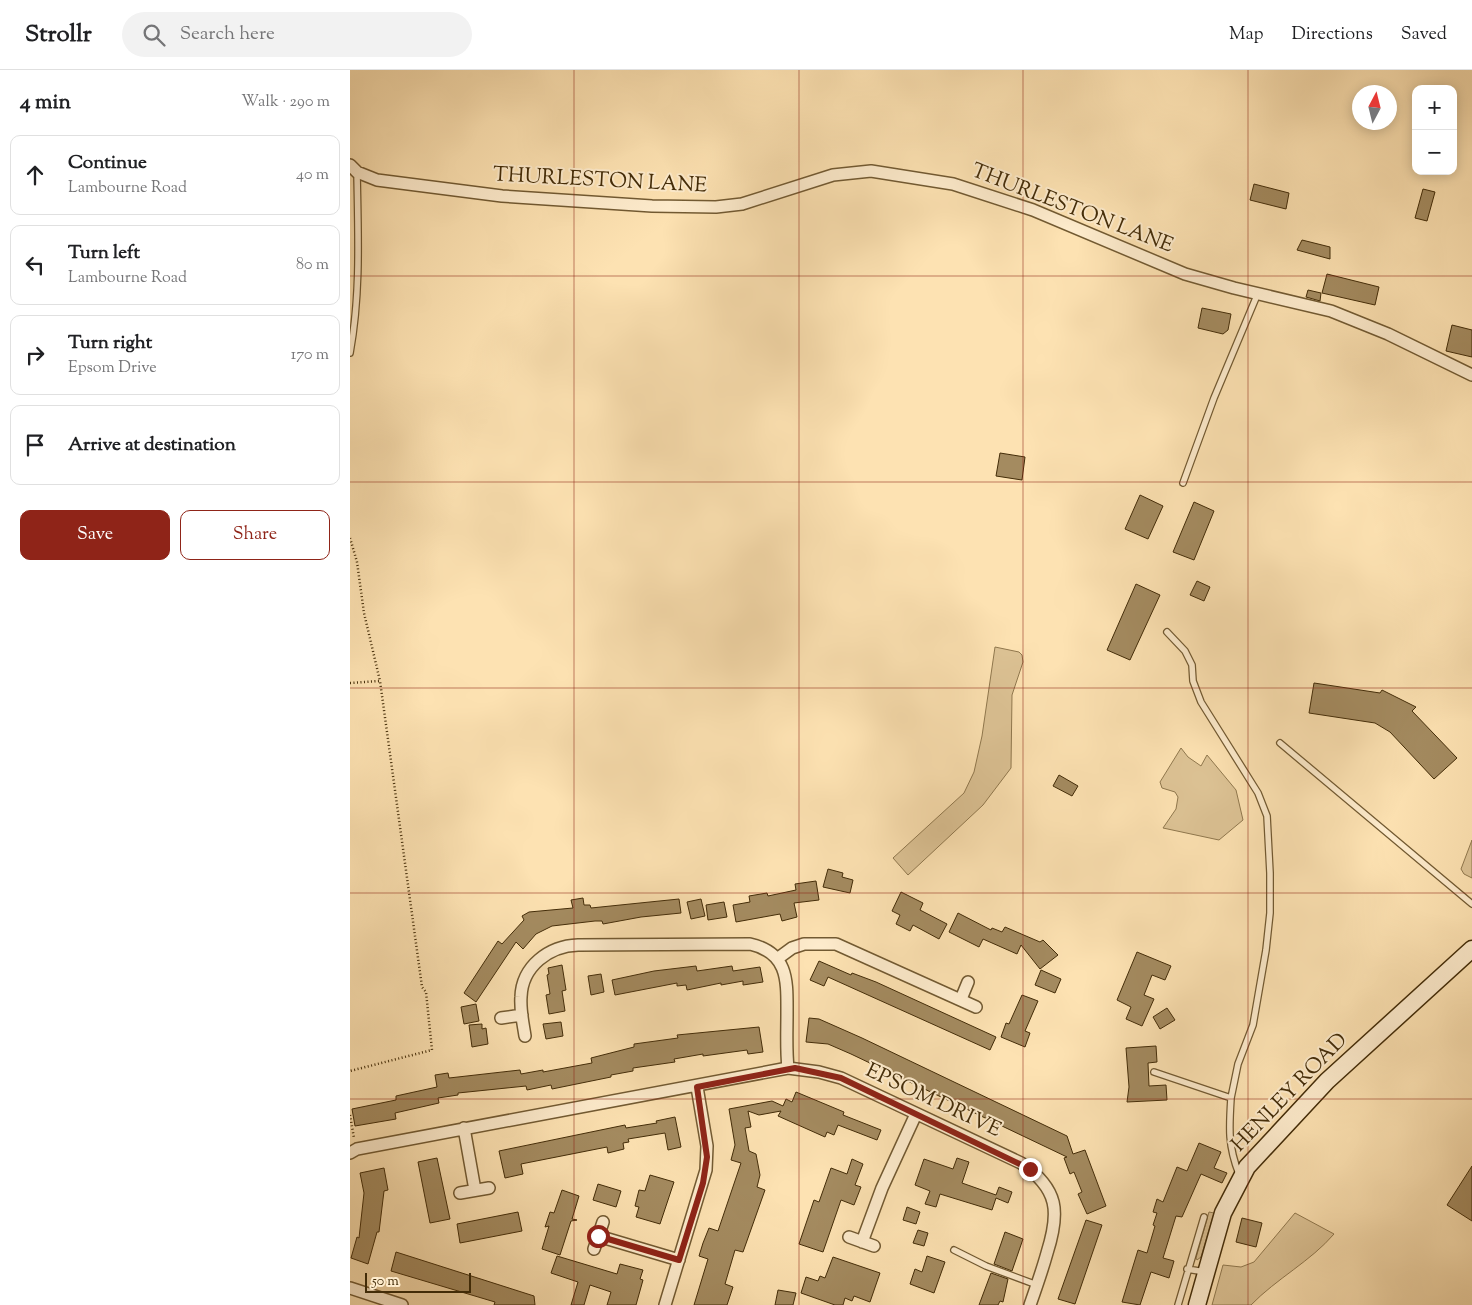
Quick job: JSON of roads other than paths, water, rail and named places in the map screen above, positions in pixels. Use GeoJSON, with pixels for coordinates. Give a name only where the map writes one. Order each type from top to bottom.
{"type":"FeatureCollection","features":[{"type":"Feature","properties":{"kind":"street","name":"THURLESTON LANE"},"geometry":{"type":"LineString","coordinates":[[354,168],[376,180],[502,196],[652,206],[716,207],[742,204],[833,175],[870,171],[953,184],[1033,210],[1185,274],[1331,311],[1388,334],[1472,375]]}},
{"type":"Feature","properties":{"kind":"street"},"geometry":{"type":"LineString","coordinates":[[526,1036],[522,1014],[521,991],[530,969],[541,957],[563,946],[750,944],[765,949],[777,959],[787,979],[788,1068]]}},
{"type":"Feature","properties":{"kind":"street"},"geometry":{"type":"LineString","coordinates":[[777,959],[792,948],[804,944],[836,944],[976,1007]]}},
{"type":"Feature","properties":{"kind":"street","name":"HENLEY ROAD"},"geometry":{"type":"LineString","coordinates":[[1197,1305],[1223,1213],[1240,1176],[1327,1081],[1472,949]]}},
{"type":"Feature","properties":{"kind":"street"},"geometry":{"type":"LineString","coordinates":[[960,1000],[968,982]]}},
{"type":"Feature","properties":{"kind":"street"},"geometry":{"type":"LineString","coordinates":[[501,1018],[522,1014]]}},
{"type":"Feature","properties":{"kind":"street","name":"EPSOM DRIVE"},"geometry":{"type":"LineString","coordinates":[[354,1151],[464,1128],[697,1087],[788,1068],[800,1068],[836,1076],[1021,1163],[1048,1188],[1053,1198],[1056,1219],[1030,1305]]}},
{"type":"Feature","properties":{"kind":"street"},"geometry":{"type":"LineString","coordinates":[[665,1305],[703,1183],[707,1157],[697,1087]]}},
{"type":"Feature","properties":{"kind":"street"},"geometry":{"type":"LineString","coordinates":[[862,1242],[882,1188],[916,1114]]}},
{"type":"Feature","properties":{"kind":"street"},"geometry":{"type":"LineString","coordinates":[[464,1128],[475,1190]]}},
{"type":"Feature","properties":{"kind":"street"},"geometry":{"type":"LineString","coordinates":[[460,1193],[489,1188]]}},
{"type":"Feature","properties":{"kind":"street"},"geometry":{"type":"LineString","coordinates":[[594,1249],[603,1222]]}},
{"type":"Feature","properties":{"kind":"street"},"geometry":{"type":"LineString","coordinates":[[598,1236],[679,1260]]}},
{"type":"Feature","properties":{"kind":"street"},"geometry":{"type":"LineString","coordinates":[[849,1237],[874,1246]]}},
{"type":"Feature","properties":{"kind":"street"},"geometry":{"type":"LineString","coordinates":[[350,1288],[402,1305]]}},
{"type":"Feature","properties":{"kind":"lane"},"geometry":{"type":"LineString","coordinates":[[350,353],[354,332],[358,264],[354,168]]}},
{"type":"Feature","properties":{"kind":"lane"},"geometry":{"type":"LineString","coordinates":[[1184,483],[1214,398],[1258,293]]}},
{"type":"Feature","properties":{"kind":"lane"},"geometry":{"type":"LineString","coordinates":[[1167,632],[1185,650],[1192,665],[1193,682],[1201,702],[1258,793],[1267,816],[1270,893],[1266,950],[1253,1025],[1238,1064],[1231,1098],[1228,1135],[1231,1154],[1240,1176]]}},
{"type":"Feature","properties":{"kind":"lane"},"geometry":{"type":"LineString","coordinates":[[1280,743],[1472,904]]}},
{"type":"Feature","properties":{"kind":"lane"},"geometry":{"type":"LineString","coordinates":[[1154,1072],[1231,1098]]}},
{"type":"Feature","properties":{"kind":"lane"},"geometry":{"type":"LineString","coordinates":[[1178,1305],[1187,1269],[1204,1217]]}},
{"type":"Feature","properties":{"kind":"lane"},"geometry":{"type":"LineString","coordinates":[[954,1250],[986,1266],[1037,1285]]}},
{"type":"Feature","properties":{"kind":"lane"},"geometry":{"type":"LineString","coordinates":[[1187,1269],[1206,1273]]}}]}
